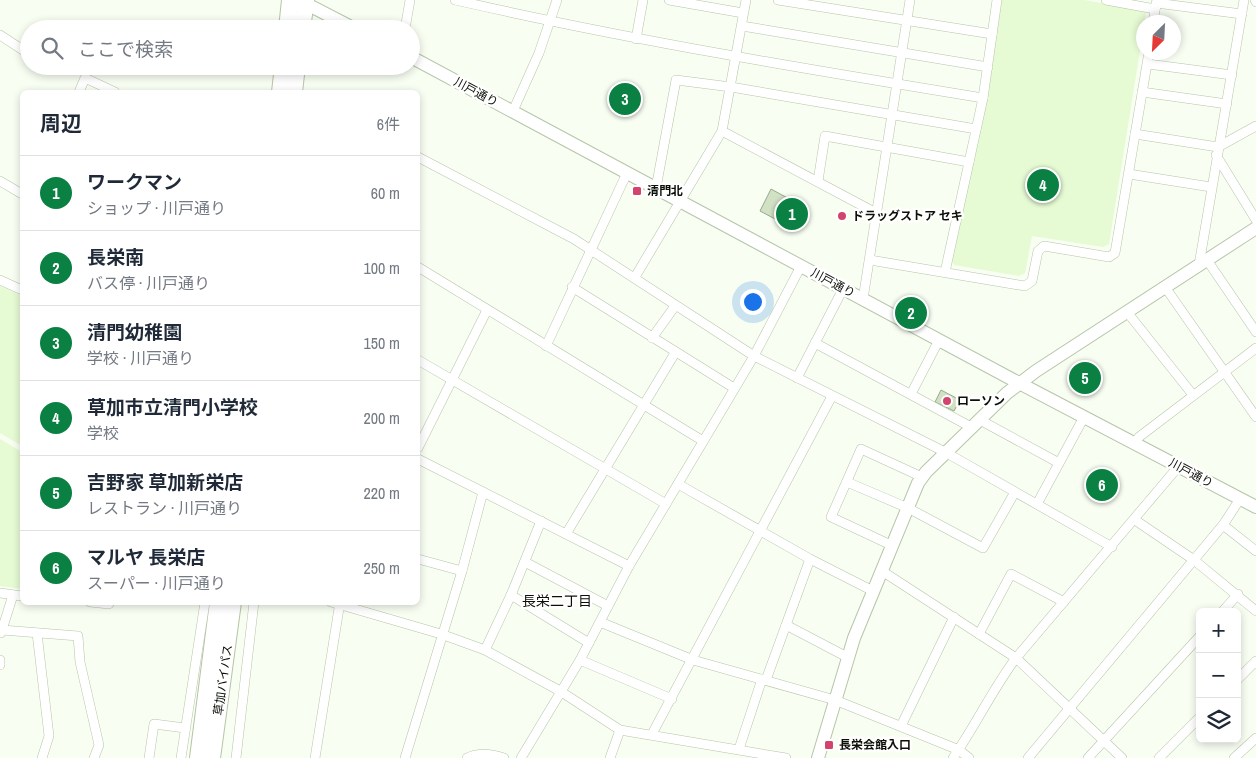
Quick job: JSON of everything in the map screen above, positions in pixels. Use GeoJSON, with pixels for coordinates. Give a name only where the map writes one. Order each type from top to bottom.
{"type":"FeatureCollection","features":[{"type":"Feature","properties":{"kind":"highway"},"geometry":{"type":"LineString","coordinates":[[291,20],[300,1]]}},
{"type":"Feature","properties":{"kind":"highway"},"geometry":{"type":"LineString","coordinates":[[300,1],[301,20]]}},
{"type":"Feature","properties":{"kind":"highway"},"geometry":{"type":"LineString","coordinates":[[280,90],[282,75]]}},
{"type":"Feature","properties":{"kind":"highway"},"geometry":{"type":"LineString","coordinates":[[294,90],[296,75]]}},
{"type":"Feature","properties":{"kind":"highway","name":"草加バイパス"},"geometry":{"type":"LineString","coordinates":[[198,758],[218,605]]}},
{"type":"Feature","properties":{"kind":"highway","name":"草加バイパス"},"geometry":{"type":"LineString","coordinates":[[212,758],[233,605]]}},
{"type":"Feature","properties":{"kind":"street"},"geometry":{"type":"LineString","coordinates":[[407,20],[410,0]]}},
{"type":"Feature","properties":{"kind":"street"},"geometry":{"type":"LineString","coordinates":[[455,0],[490,4],[550,22],[737,58],[983,98]]}},
{"type":"Feature","properties":{"kind":"street"},"geometry":{"type":"LineString","coordinates":[[512,111],[540,53],[557,0]]}},
{"type":"Feature","properties":{"kind":"street"},"geometry":{"type":"LineString","coordinates":[[636,38],[643,0]]}},
{"type":"Feature","properties":{"kind":"street"},"geometry":{"type":"LineString","coordinates":[[669,0],[684,1],[744,13]]}},
{"type":"Feature","properties":{"kind":"street"},"geometry":{"type":"LineString","coordinates":[[635,277],[722,131],[737,58],[746,0]]}},
{"type":"Feature","properties":{"kind":"street"},"geometry":{"type":"LineString","coordinates":[[778,0],[824,4],[906,22],[992,34]]}},
{"type":"Feature","properties":{"kind":"street"},"geometry":{"type":"LineString","coordinates":[[863,299],[878,214],[910,0]]}},
{"type":"Feature","properties":{"kind":"street"},"geometry":{"type":"LineString","coordinates":[[944,272],[983,98],[997,0]]}},
{"type":"Feature","properties":{"kind":"street"},"geometry":{"type":"LineString","coordinates":[[1106,0],[1242,14]]}},
{"type":"Feature","properties":{"kind":"street"},"geometry":{"type":"LineString","coordinates":[[1244,0],[1211,187],[1203,262],[1256,332]]}},
{"type":"Feature","properties":{"kind":"street"},"geometry":{"type":"LineString","coordinates":[[300,1],[337,20]]}},
{"type":"Feature","properties":{"kind":"street"},"geometry":{"type":"LineString","coordinates":[[742,26],[988,67]]}},
{"type":"Feature","properties":{"kind":"street"},"geometry":{"type":"LineString","coordinates":[[0,35],[20,48]]}},
{"type":"Feature","properties":{"kind":"street"},"geometry":{"type":"LineString","coordinates":[[870,260],[1025,286],[1032,281],[1038,251],[1044,246],[1108,257],[1115,253],[1148,60]]}},
{"type":"Feature","properties":{"kind":"street","name":"川戸通り"},"geometry":{"type":"LineString","coordinates":[[420,63],[1256,508]]}},
{"type":"Feature","properties":{"kind":"street"},"geometry":{"type":"LineString","coordinates":[[1148,64],[1232,75]]}},
{"type":"Feature","properties":{"kind":"street"},"geometry":{"type":"LineString","coordinates":[[80,90],[85,78],[111,90]]}},
{"type":"Feature","properties":{"kind":"street"},"geometry":{"type":"LineString","coordinates":[[656,188],[676,80],[976,129]]}},
{"type":"Feature","properties":{"kind":"street"},"geometry":{"type":"LineString","coordinates":[[1142,92],[1227,104]]}},
{"type":"Feature","properties":{"kind":"street"},"geometry":{"type":"LineString","coordinates":[[1135,134],[1217,151],[1255,128]]}},
{"type":"Feature","properties":{"kind":"street"},"geometry":{"type":"LineString","coordinates":[[722,131],[878,214]]}},
{"type":"Feature","properties":{"kind":"street"},"geometry":{"type":"LineString","coordinates":[[818,181],[825,136],[969,162]]}},
{"type":"Feature","properties":{"kind":"street"},"geometry":{"type":"LineString","coordinates":[[1217,151],[1256,220]]}},
{"type":"Feature","properties":{"kind":"street"},"geometry":{"type":"LineString","coordinates":[[420,158],[591,249],[635,277],[675,306],[754,356],[944,452],[1112,547]]}},
{"type":"Feature","properties":{"kind":"street"},"geometry":{"type":"LineString","coordinates":[[546,346],[627,173]]}},
{"type":"Feature","properties":{"kind":"street"},"geometry":{"type":"LineString","coordinates":[[1129,174],[1211,187]]}},
{"type":"Feature","properties":{"kind":"street"},"geometry":{"type":"LineString","coordinates":[[0,181],[20,193]]}},
{"type":"Feature","properties":{"kind":"street"},"geometry":{"type":"LineString","coordinates":[[818,758],[847,657],[922,477],[944,452],[1019,383],[1256,228]]}},
{"type":"Feature","properties":{"kind":"street"},"geometry":{"type":"LineString","coordinates":[[521,758],[580,660],[629,566],[754,356],[801,266]]}},
{"type":"Feature","properties":{"kind":"street"},"geometry":{"type":"LineString","coordinates":[[420,268],[703,442]]}},
{"type":"Feature","properties":{"kind":"street"},"geometry":{"type":"LineString","coordinates":[[0,280],[20,289]]}},
{"type":"Feature","properties":{"kind":"street"},"geometry":{"type":"LineString","coordinates":[[572,287],[675,353],[734,388]]}},
{"type":"Feature","properties":{"kind":"street"},"geometry":{"type":"LineString","coordinates":[[1165,287],[1256,417]]}},
{"type":"Feature","properties":{"kind":"street"},"geometry":{"type":"LineString","coordinates":[[797,378],[843,289]]}},
{"type":"Feature","properties":{"kind":"street"},"geometry":{"type":"LineString","coordinates":[[652,338],[675,306]]}},
{"type":"Feature","properties":{"kind":"street"},"geometry":{"type":"LineString","coordinates":[[420,444],[487,310]]}},
{"type":"Feature","properties":{"kind":"street"},"geometry":{"type":"LineString","coordinates":[[1127,312],[1193,395]]}},
{"type":"Feature","properties":{"kind":"street"},"geometry":{"type":"LineString","coordinates":[[911,394],[939,340]]}},
{"type":"Feature","properties":{"kind":"street"},"geometry":{"type":"LineString","coordinates":[[816,343],[911,394],[1059,463]]}},
{"type":"Feature","properties":{"kind":"street"},"geometry":{"type":"LineString","coordinates":[[1135,443],[1138,436],[1256,348]]}},
{"type":"Feature","properties":{"kind":"street"},"geometry":{"type":"LineString","coordinates":[[566,534],[675,353]]}},
{"type":"Feature","properties":{"kind":"street"},"geometry":{"type":"LineString","coordinates":[[420,361],[666,504]]}},
{"type":"Feature","properties":{"kind":"street"},"geometry":{"type":"LineString","coordinates":[[652,734],[694,660],[832,396]]}},
{"type":"Feature","properties":{"kind":"street"},"geometry":{"type":"LineString","coordinates":[[1037,504],[1084,417]]}},
{"type":"Feature","properties":{"kind":"street"},"geometry":{"type":"LineString","coordinates":[[893,546],[831,518],[861,449],[922,477]]}},
{"type":"Feature","properties":{"kind":"street"},"geometry":{"type":"LineString","coordinates":[[420,460],[629,566]]}},
{"type":"Feature","properties":{"kind":"street"},"geometry":{"type":"LineString","coordinates":[[953,758],[972,730],[997,683],[1016,658],[1178,467]]}},
{"type":"Feature","properties":{"kind":"street"},"geometry":{"type":"LineString","coordinates":[[847,482],[908,508],[982,548],[1015,492]]}},
{"type":"Feature","properties":{"kind":"street"},"geometry":{"type":"LineString","coordinates":[[678,484],[810,559],[873,591]]}},
{"type":"Feature","properties":{"kind":"street"},"geometry":{"type":"LineString","coordinates":[[405,758],[441,634],[462,571],[483,492]]}},
{"type":"Feature","properties":{"kind":"street"},"geometry":{"type":"LineString","coordinates":[[1028,758],[1223,525],[1240,499]]}},
{"type":"Feature","properties":{"kind":"street"},"geometry":{"type":"LineString","coordinates":[[1135,520],[1194,560],[1238,594],[1256,611]]}},
{"type":"Feature","properties":{"kind":"street"},"geometry":{"type":"LineString","coordinates":[[484,650],[511,595],[541,521]]}},
{"type":"Feature","properties":{"kind":"street"},"geometry":{"type":"LineString","coordinates":[[1223,525],[1256,551]]}},
{"type":"Feature","properties":{"kind":"street"},"geometry":{"type":"LineString","coordinates":[[420,559],[462,571]]}},
{"type":"Feature","properties":{"kind":"street"},"geometry":{"type":"LineString","coordinates":[[740,749],[810,559]]}},
{"type":"Feature","properties":{"kind":"street"},"geometry":{"type":"LineString","coordinates":[[524,562],[608,606]]}},
{"type":"Feature","properties":{"kind":"street"},"geometry":{"type":"LineString","coordinates":[[882,571],[1016,658],[1122,758]]}},
{"type":"Feature","properties":{"kind":"street"},"geometry":{"type":"LineString","coordinates":[[979,634],[1010,574],[1064,602]]}},
{"type":"Feature","properties":{"kind":"street"},"geometry":{"type":"LineString","coordinates":[[0,593],[18,596],[1,632],[78,636],[80,662],[99,745],[94,758]]}},
{"type":"Feature","properties":{"kind":"street"},"geometry":{"type":"LineString","coordinates":[[1226,608],[1238,594]]}},
{"type":"Feature","properties":{"kind":"street"},"geometry":{"type":"LineString","coordinates":[[511,595],[589,643]]}},
{"type":"Feature","properties":{"kind":"street"},"geometry":{"type":"LineString","coordinates":[[180,758],[205,605]]}},
{"type":"Feature","properties":{"kind":"street"},"geometry":{"type":"LineString","coordinates":[[236,758],[254,605]]}},
{"type":"Feature","properties":{"kind":"street"},"geometry":{"type":"LineString","coordinates":[[315,758],[337,605]]}},
{"type":"Feature","properties":{"kind":"street"},"geometry":{"type":"LineString","coordinates":[[344,605],[441,634],[484,650],[560,691],[620,730],[786,758]]}},
{"type":"Feature","properties":{"kind":"street"},"geometry":{"type":"LineString","coordinates":[[901,726],[954,617]]}},
{"type":"Feature","properties":{"kind":"street"},"geometry":{"type":"LineString","coordinates":[[600,622],[694,660],[835,700],[959,750],[969,758]]}},
{"type":"Feature","properties":{"kind":"street"},"geometry":{"type":"LineString","coordinates":[[786,625],[847,657]]}},
{"type":"Feature","properties":{"kind":"street"},"geometry":{"type":"LineString","coordinates":[[38,633],[49,736],[42,758]]}},
{"type":"Feature","properties":{"kind":"street"},"geometry":{"type":"LineString","coordinates":[[1088,758],[1196,640]]}},
{"type":"Feature","properties":{"kind":"street"},"geometry":{"type":"LineString","coordinates":[[0,660],[0,665]]}},
{"type":"Feature","properties":{"kind":"street"},"geometry":{"type":"LineString","coordinates":[[580,660],[672,700]]}},
{"type":"Feature","properties":{"kind":"street"},"geometry":{"type":"LineString","coordinates":[[1241,676],[1256,661]]}},
{"type":"Feature","properties":{"kind":"street"},"geometry":{"type":"LineString","coordinates":[[1159,758],[1196,721]]}},
{"type":"Feature","properties":{"kind":"street"},"geometry":{"type":"LineString","coordinates":[[149,758],[154,724],[185,728]]}},
{"type":"Feature","properties":{"kind":"street"},"geometry":{"type":"LineString","coordinates":[[610,758],[620,730]]}},
{"type":"Feature","properties":{"kind":"street"},"geometry":{"type":"LineString","coordinates":[[1234,758],[1256,738]]}},
{"type":"Feature","properties":{"kind":"street"},"geometry":{"type":"LineString","coordinates":[[467,758],[480,754],[491,754],[504,758]]}},
{"type":"Feature","properties":{"kind":"shaded area"},"geometry":{"type":"Polygon","coordinates":[[[1002,0],[1084,0],[1142,10],[1146,13],[1146,15],[1136,15],[1136,60],[1138,60],[1109,244],[1103,247],[1032,236],[1025,273],[1019,276],[954,265],[951,261],[980,134],[1002,0]]]}},
{"type":"Feature","properties":{"kind":"shaded area"},"geometry":{"type":"Polygon","coordinates":[[[0,286],[20,295],[20,445],[0,433],[0,286]]]}},
{"type":"Feature","properties":{"kind":"shaded area"},"geometry":{"type":"Polygon","coordinates":[[[0,439],[20,451],[20,589],[0,586],[0,439]]]}},
{"type":"Feature","properties":{"kind":"building"},"geometry":{"type":"Polygon","coordinates":[[[771,189],[806,208],[794,229],[760,211],[771,189]]]}},
{"type":"Feature","properties":{"kind":"building"},"geometry":{"type":"Polygon","coordinates":[[[941,390],[960,400],[954,411],[935,402],[941,390]]]}},
{"type":"Feature","properties":{"kind":"place","name":"清門幼稚園"},"geometry":{"type":"Point","coordinates":[625,99]}},
{"type":"Feature","properties":{"kind":"place","name":"草加市立清門小学校"},"geometry":{"type":"Point","coordinates":[1043,185]}},
{"type":"Feature","properties":{"kind":"place","name":"清門北"},"geometry":{"type":"Point","coordinates":[637,191]}},
{"type":"Feature","properties":{"kind":"place","name":"ワークマン"},"geometry":{"type":"Point","coordinates":[792,214]}},
{"type":"Feature","properties":{"kind":"place","name":"ドラッグストア セキ"},"geometry":{"type":"Point","coordinates":[842,216]}},
{"type":"Feature","properties":{"kind":"place","name":"長栄南"},"geometry":{"type":"Point","coordinates":[911,313]}},
{"type":"Feature","properties":{"kind":"place","name":"吉野家 草加新栄店"},"geometry":{"type":"Point","coordinates":[1085,378]}},
{"type":"Feature","properties":{"kind":"place","name":"ローソン"},"geometry":{"type":"Point","coordinates":[947,401]}},
{"type":"Feature","properties":{"kind":"place","name":"マルヤ 長栄店"},"geometry":{"type":"Point","coordinates":[1102,485]}},
{"type":"Feature","properties":{"kind":"place","name":"長栄会館入口"},"geometry":{"type":"Point","coordinates":[829,745]}},
{"type":"Feature","properties":{"kind":"district","name":"長栄二丁目"},"geometry":{"type":"Point","coordinates":[557,601]}}]}
